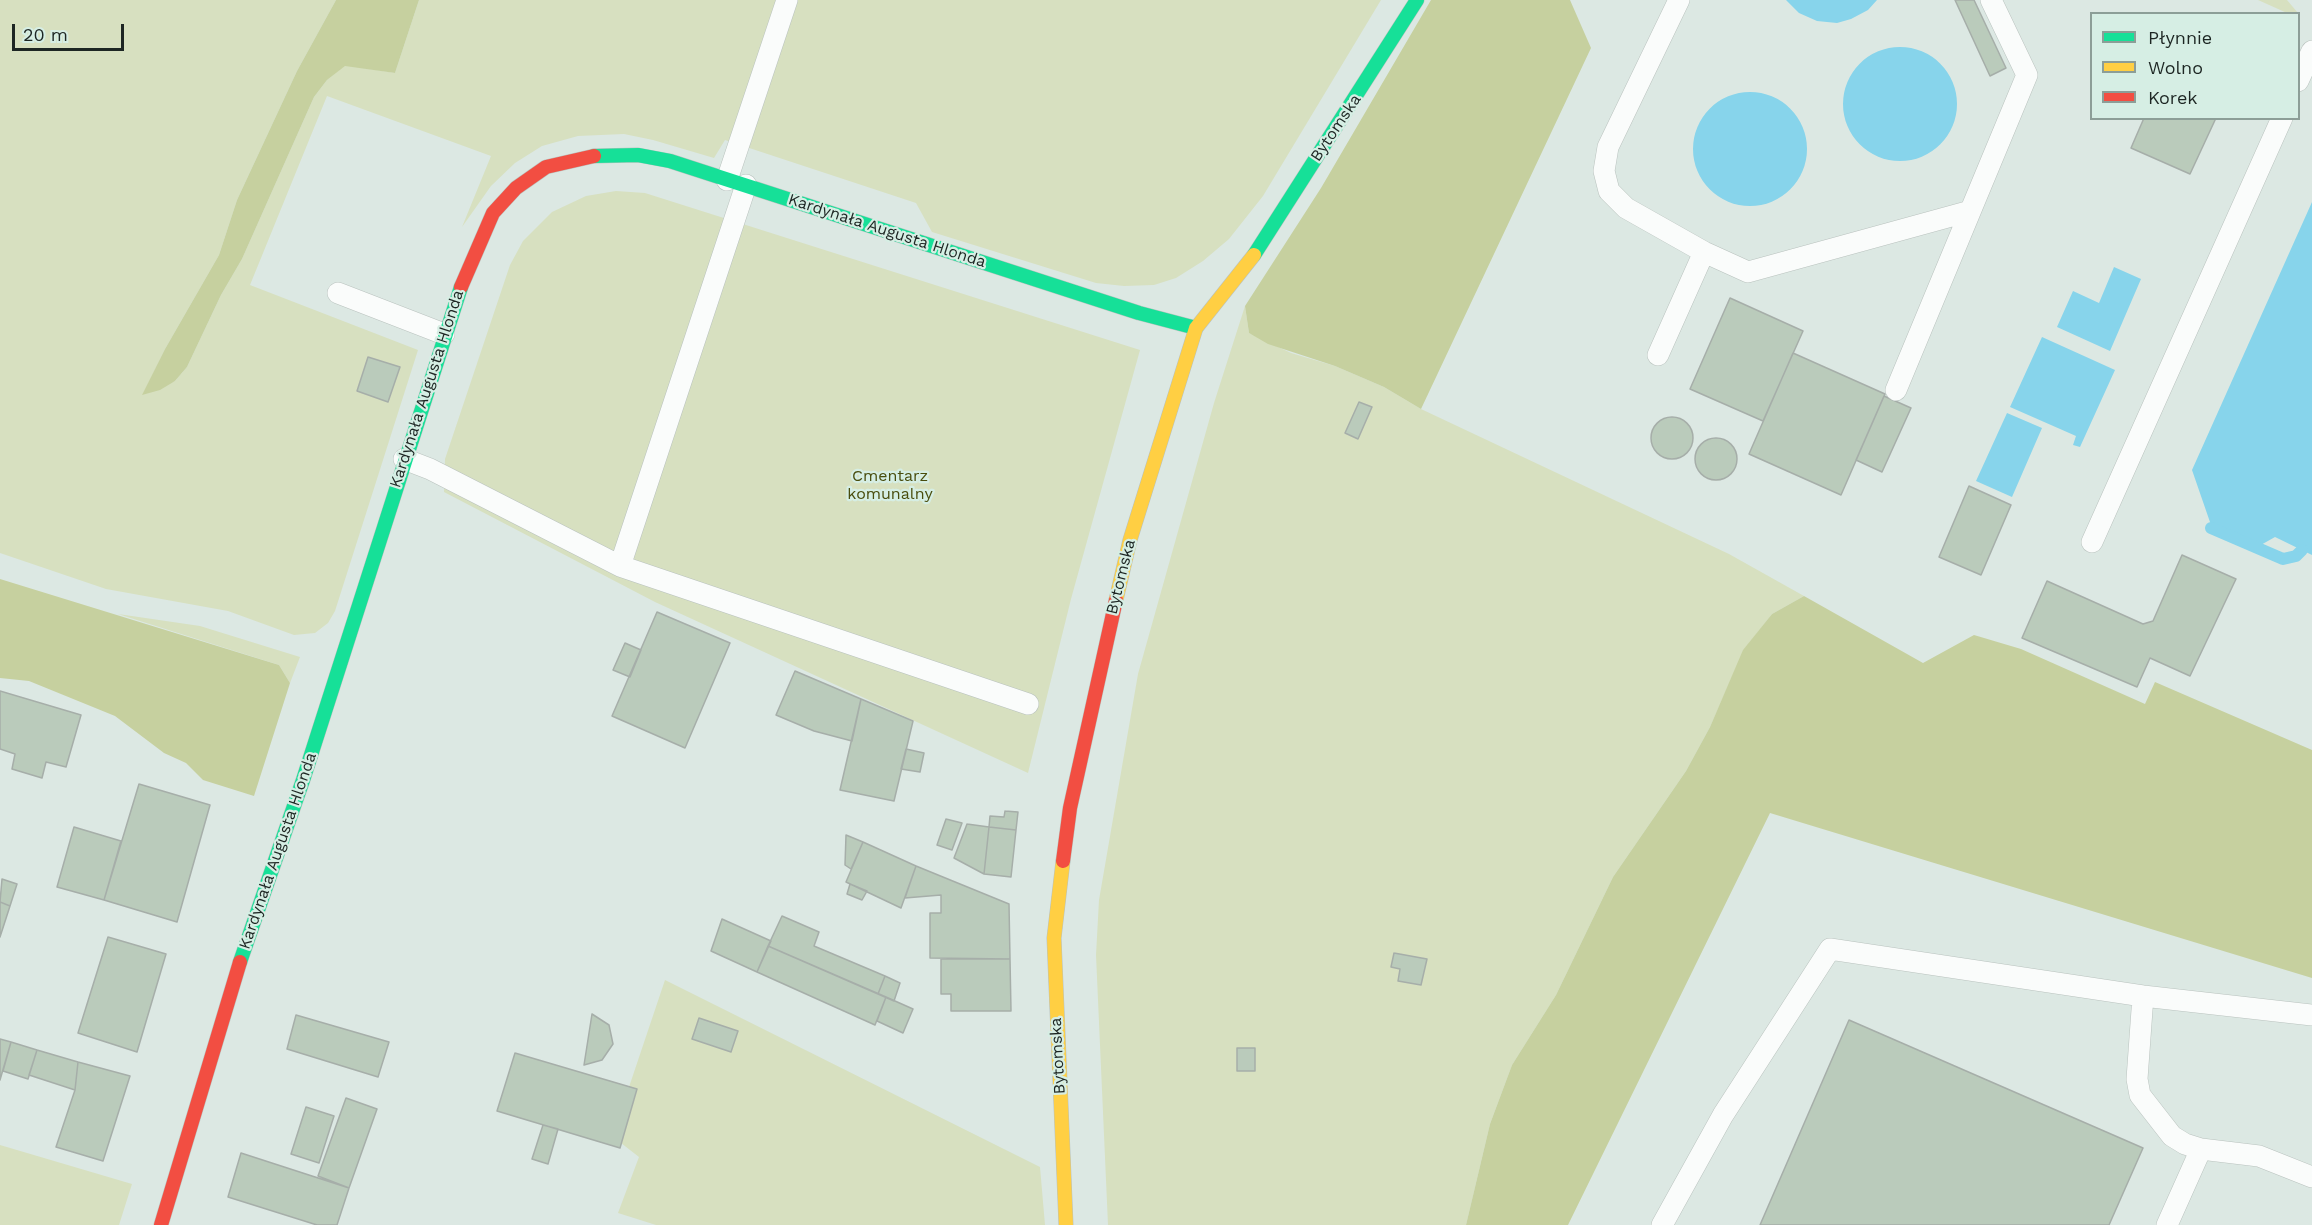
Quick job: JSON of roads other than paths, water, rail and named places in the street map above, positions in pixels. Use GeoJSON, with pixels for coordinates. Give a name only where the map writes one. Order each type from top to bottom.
{"type":"FeatureCollection","features":[{"type":"Feature","properties":{"kind":"street","name":"Bytomska"},"geometry":{"type":"LineString","coordinates":[[1066,1225],[1054,938],[1070,808],[1094,690],[1130,540],[1196,328],[1247,266],[1416,0]]}},
{"type":"Feature","properties":{"kind":"street","name":"Kardynała Augusta Hlonda"},"geometry":{"type":"LineString","coordinates":[[161,1225],[233,983],[303,780],[444,334],[472,257],[493,213],[516,188],[546,167],[597,155],[638,155],[670,161],[1139,313],[1196,328]]}},
{"type":"Feature","properties":{"kind":"lane"},"geometry":{"type":"LineString","coordinates":[[620,566],[737,182],[787,0]]}},
{"type":"Feature","properties":{"kind":"lane"},"geometry":{"type":"LineString","coordinates":[[1679,0],[1608,147],[1604,171],[1609,190],[1626,208],[1704,252],[1748,272],[1970,212]]}},
{"type":"Feature","properties":{"kind":"lane"},"geometry":{"type":"LineString","coordinates":[[1896,390],[2027,75],[1991,0]]}},
{"type":"Feature","properties":{"kind":"lane"},"geometry":{"type":"LineString","coordinates":[[2300,77],[2312,51]]}},
{"type":"Feature","properties":{"kind":"lane"},"geometry":{"type":"LineString","coordinates":[[2092,542],[2281,120]]}},
{"type":"Feature","properties":{"kind":"lane"},"geometry":{"type":"LineString","coordinates":[[1658,355],[1704,252]]}},
{"type":"Feature","properties":{"kind":"lane"},"geometry":{"type":"LineString","coordinates":[[338,293],[444,334]]}},
{"type":"Feature","properties":{"kind":"lane"},"geometry":{"type":"LineString","coordinates":[[404,459],[430,469],[620,566],[1028,704]]}},
{"type":"Feature","properties":{"kind":"lane"},"geometry":{"type":"LineString","coordinates":[[1662,1225],[1722,1115],[1830,949],[2143,996],[2312,1015]]}},
{"type":"Feature","properties":{"kind":"lane"},"geometry":{"type":"LineString","coordinates":[[2143,996],[2137,1079],[2140,1095],[2172,1136],[2185,1144],[2201,1149],[2259,1156],[2312,1177]]}},
{"type":"Feature","properties":{"kind":"lane"},"geometry":{"type":"LineString","coordinates":[[2167,1225],[2201,1149]]}},
{"type":"Feature","properties":{"kind":"water"},"geometry":{"type":"Polygon","coordinates":[[[1786,0],[1877,0],[1868,10],[1837,23],[1817,21],[1799,13],[1786,0]]]}},
{"type":"Feature","properties":{"kind":"water"},"geometry":{"type":"Polygon","coordinates":[[[1900,47],[1922,51],[1940,64],[1953,82],[1957,104],[1953,126],[1940,144],[1922,157],[1900,161],[1878,157],[1860,144],[1847,126],[1843,104],[1847,82],[1860,64],[1878,51],[1900,47]]]}},
{"type":"Feature","properties":{"kind":"water"},"geometry":{"type":"Polygon","coordinates":[[[1750,92],[1772,96],[1790,109],[1803,127],[1807,149],[1803,171],[1790,189],[1772,202],[1750,206],[1728,202],[1710,189],[1697,171],[1693,149],[1697,127],[1710,109],[1728,96],[1750,92]]]}},
{"type":"Feature","properties":{"kind":"water"},"geometry":{"type":"Polygon","coordinates":[[[2312,202],[2312,555],[2275,537],[2259,546],[2211,525],[2192,470],[2312,202]]]}},
{"type":"Feature","properties":{"kind":"water"},"geometry":{"type":"Polygon","coordinates":[[[2114,267],[2141,279],[2110,351],[2057,327],[2073,291],[2099,303],[2114,267]]]}},
{"type":"Feature","properties":{"kind":"water"},"geometry":{"type":"Polygon","coordinates":[[[2042,337],[2115,370],[2080,447],[2073,445],[2076,436],[2010,407],[2042,337]]]}},
{"type":"Feature","properties":{"kind":"water"},"geometry":{"type":"Polygon","coordinates":[[[2007,413],[2042,428],[2012,497],[1976,481],[2007,413]]]}},
{"type":"Feature","properties":{"kind":"waterway"},"geometry":{"type":"LineString","coordinates":[[2211,528],[2283,559],[2296,556],[2302,550]]}},
{"type":"Feature","properties":{"kind":"park label","name":"Cmentarz komunalny"},"geometry":{"type":"Point","coordinates":[890,485]}}]}
